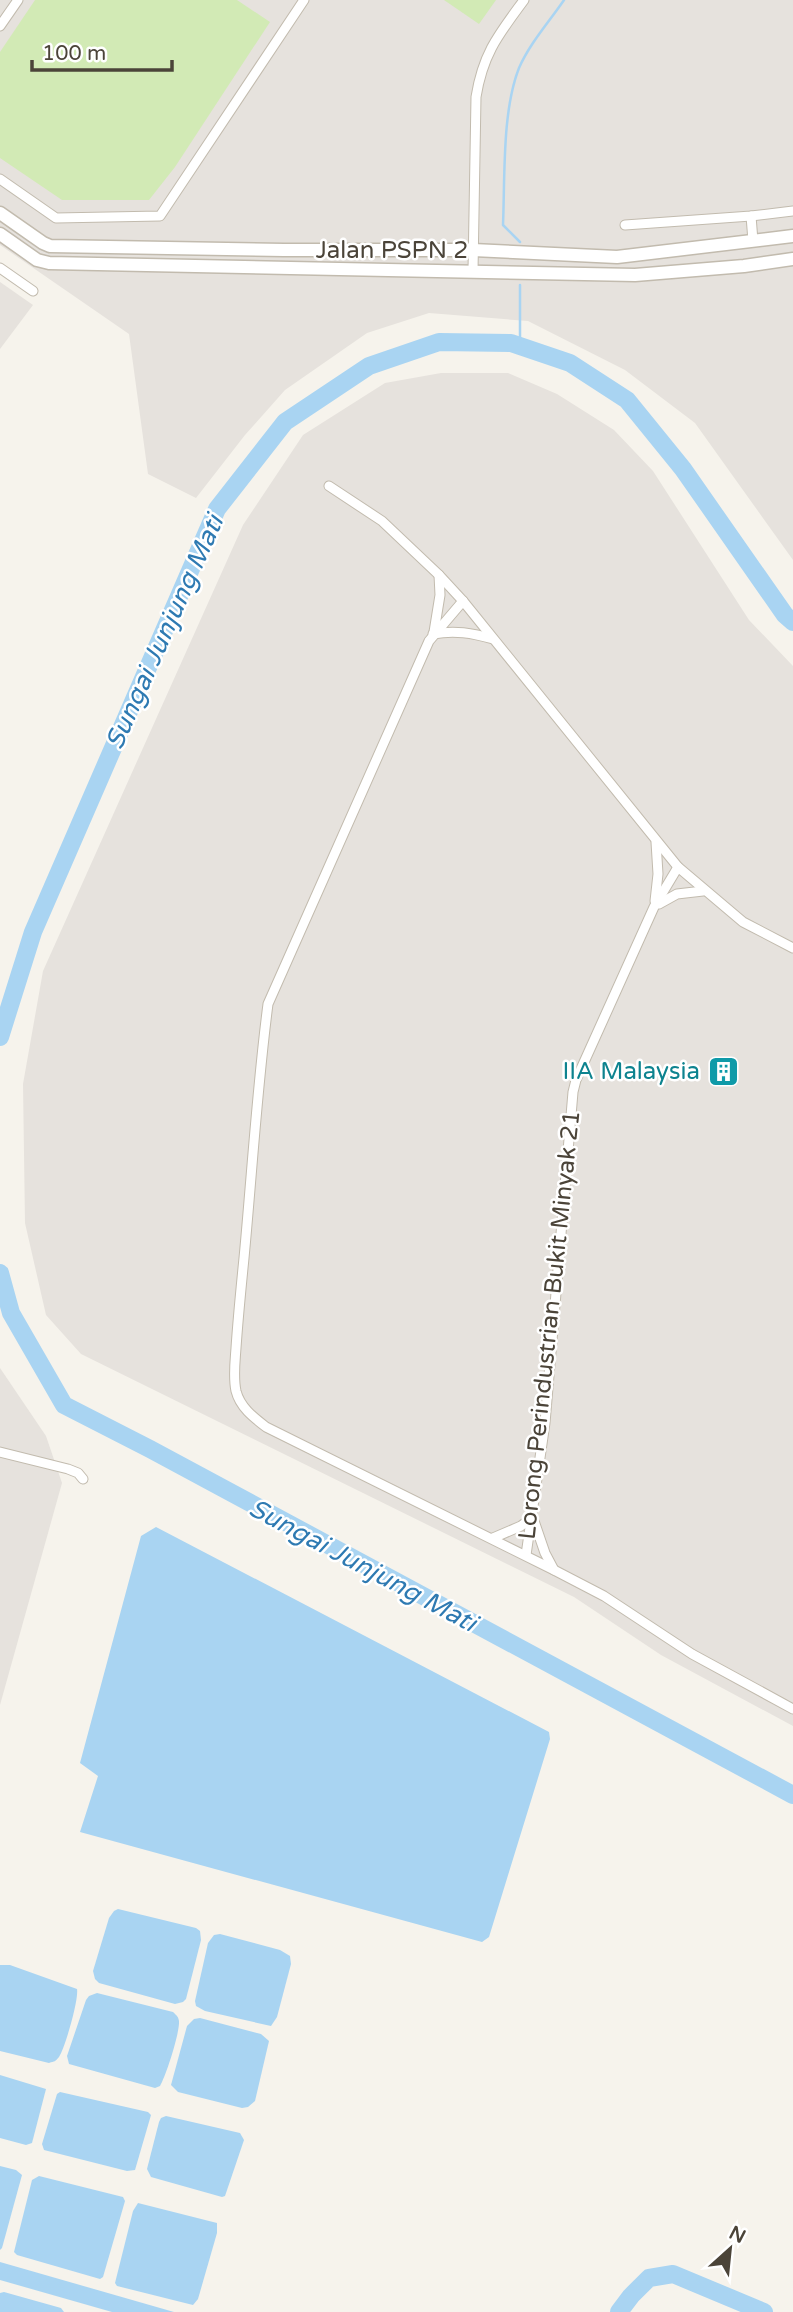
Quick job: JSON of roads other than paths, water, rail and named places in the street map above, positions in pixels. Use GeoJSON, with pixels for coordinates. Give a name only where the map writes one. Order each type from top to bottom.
{"type":"FeatureCollection","features":[{"type":"Feature","properties":{"kind":"street"},"geometry":{"type":"LineString","coordinates":[[0,26],[18,0]]}},
{"type":"Feature","properties":{"kind":"street"},"geometry":{"type":"LineString","coordinates":[[0,179],[56,218],[160,216],[304,0]]}},
{"type":"Feature","properties":{"kind":"street"},"geometry":{"type":"LineString","coordinates":[[473,271],[475,97],[486,55],[524,0]]}},
{"type":"Feature","properties":{"kind":"street"},"geometry":{"type":"LineString","coordinates":[[625,225],[793,211]]}},
{"type":"Feature","properties":{"kind":"street","name":"Jalan PSPN 2"},"geometry":{"type":"LineString","coordinates":[[0,213],[50,246],[473,250],[617,257],[793,236]]}},
{"type":"Feature","properties":{"kind":"street"},"geometry":{"type":"LineString","coordinates":[[751,216],[753,241]]}},
{"type":"Feature","properties":{"kind":"street","name":"Jalan PSPN 2"},"geometry":{"type":"LineString","coordinates":[[0,234],[37,260],[49,263],[635,275],[744,267],[793,259]]}},
{"type":"Feature","properties":{"kind":"street"},"geometry":{"type":"LineString","coordinates":[[0,268],[33,291]]}},
{"type":"Feature","properties":{"kind":"street"},"geometry":{"type":"LineString","coordinates":[[329,486],[382,521],[463,601],[678,867],[703,891],[743,922],[793,948]]}},
{"type":"Feature","properties":{"kind":"street"},"geometry":{"type":"LineString","coordinates":[[439,575],[438,615],[433,634],[268,1004],[260,1060],[234,1378],[237,1394],[253,1418],[266,1427],[493,1538],[604,1596],[692,1654],[793,1709]]}},
{"type":"Feature","properties":{"kind":"street"},"geometry":{"type":"LineString","coordinates":[[433,634],[463,601]]}},
{"type":"Feature","properties":{"kind":"street"},"geometry":{"type":"LineString","coordinates":[[433,634],[471,632],[493,639]]}},
{"type":"Feature","properties":{"kind":"street"},"geometry":{"type":"LineString","coordinates":[[654,907],[656,842]]}},
{"type":"Feature","properties":{"kind":"street","name":"Lorong Perindustrian Bukit Minyak 21"},"geometry":{"type":"LineString","coordinates":[[526,1555],[546,1414],[573,1092],[654,907],[678,867]]}},
{"type":"Feature","properties":{"kind":"street"},"geometry":{"type":"LineString","coordinates":[[654,907],[677,894],[703,891]]}},
{"type":"Feature","properties":{"kind":"street"},"geometry":{"type":"LineString","coordinates":[[0,1452],[68,1469],[83,1479]]}},
{"type":"Feature","properties":{"kind":"street"},"geometry":{"type":"LineString","coordinates":[[493,1538],[521,1526],[533,1517],[545,1553],[554,1570]]}},
{"type":"Feature","properties":{"kind":"water"},"geometry":{"type":"Polygon","coordinates":[[[156,1527],[549,1732],[550,1739],[489,1937],[482,1942],[80,1832],[98,1776],[80,1763],[141,1536],[156,1527]]]}},
{"type":"Feature","properties":{"kind":"water"},"geometry":{"type":"Polygon","coordinates":[[[118,1909],[200,1931],[201,1940],[183,2002],[175,2004],[99,1983],[95,1979],[93,1971],[109,1918],[118,1909]]]}},
{"type":"Feature","properties":{"kind":"water"},"geometry":{"type":"Polygon","coordinates":[[[220,1934],[280,1950],[290,1956],[291,1964],[277,2017],[271,2026],[205,2011],[196,2006],[208,1943],[214,1935],[220,1934]]]}},
{"type":"Feature","properties":{"kind":"water"},"geometry":{"type":"Polygon","coordinates":[[[0,1965],[10,1965],[77,1989],[68,2034],[62,2052],[55,2061],[49,2063],[0,2051],[0,1965]]]}},
{"type":"Feature","properties":{"kind":"water"},"geometry":{"type":"Polygon","coordinates":[[[97,1993],[173,2012],[177,2016],[179,2027],[175,2044],[160,2086],[155,2088],[69,2064],[67,2056],[86,2000],[97,1993]]]}},
{"type":"Feature","properties":{"kind":"water"},"geometry":{"type":"Polygon","coordinates":[[[200,2018],[261,2034],[269,2041],[255,2101],[248,2107],[242,2108],[178,2092],[171,2085],[187,2026],[194,2019],[200,2018]]]}},
{"type":"Feature","properties":{"kind":"water"},"geometry":{"type":"Polygon","coordinates":[[[0,2075],[46,2089],[32,2143],[26,2145],[0,2138],[0,2075]]]}},
{"type":"Feature","properties":{"kind":"water"},"geometry":{"type":"Polygon","coordinates":[[[60,2092],[148,2112],[151,2115],[135,2170],[127,2171],[44,2150],[42,2144],[57,2094],[60,2092]]]}},
{"type":"Feature","properties":{"kind":"water"},"geometry":{"type":"Polygon","coordinates":[[[166,2116],[240,2133],[244,2140],[225,2196],[151,2177],[147,2169],[159,2122],[166,2116]]]}},
{"type":"Feature","properties":{"kind":"water"},"geometry":{"type":"Polygon","coordinates":[[[0,2166],[16,2170],[22,2175],[0,2250],[0,2166]]]}},
{"type":"Feature","properties":{"kind":"water"},"geometry":{"type":"Polygon","coordinates":[[[39,2176],[123,2197],[125,2201],[103,2277],[100,2279],[14,2252],[32,2180],[39,2176]]]}},
{"type":"Feature","properties":{"kind":"water"},"geometry":{"type":"Polygon","coordinates":[[[138,2203],[217,2223],[217,2233],[198,2299],[193,2305],[117,2286],[115,2283],[133,2211],[138,2203]]]}},
{"type":"Feature","properties":{"kind":"water"},"geometry":{"type":"Polygon","coordinates":[[[0,2262],[174,2312],[112,2312],[0,2280],[0,2262]]]}},
{"type":"Feature","properties":{"kind":"water"},"geometry":{"type":"Polygon","coordinates":[[[0,2293],[61,2308],[64,2312],[0,2312],[0,2293]]]}},
{"type":"Feature","properties":{"kind":"waterway"},"geometry":{"type":"LineString","coordinates":[[520,242],[503,225],[505,145],[510,104],[523,59],[564,0]]}},
{"type":"Feature","properties":{"kind":"waterway"},"geometry":{"type":"LineString","coordinates":[[520,285],[520,346]]}},
{"type":"Feature","properties":{"kind":"waterway","name":"Sungai Junjung Mati"},"geometry":{"type":"LineString","coordinates":[[0,1037],[33,932],[217,509],[285,422],[369,366],[439,342],[511,343],[570,363],[627,400],[683,469],[785,615],[793,622]]}},
{"type":"Feature","properties":{"kind":"waterway","name":"Sungai Junjung Mati"},"geometry":{"type":"LineString","coordinates":[[0,1273],[11,1313],[64,1405],[793,1795]]}},
{"type":"Feature","properties":{"kind":"waterway","name":"Sungai Junjung Mati"},"geometry":{"type":"LineString","coordinates":[[619,2312],[649,2278],[673,2274],[764,2312]]}},
{"type":"Feature","properties":{"kind":"place","name":"IIA Malaysia"},"geometry":{"type":"Point","coordinates":[723,1071]}}]}
